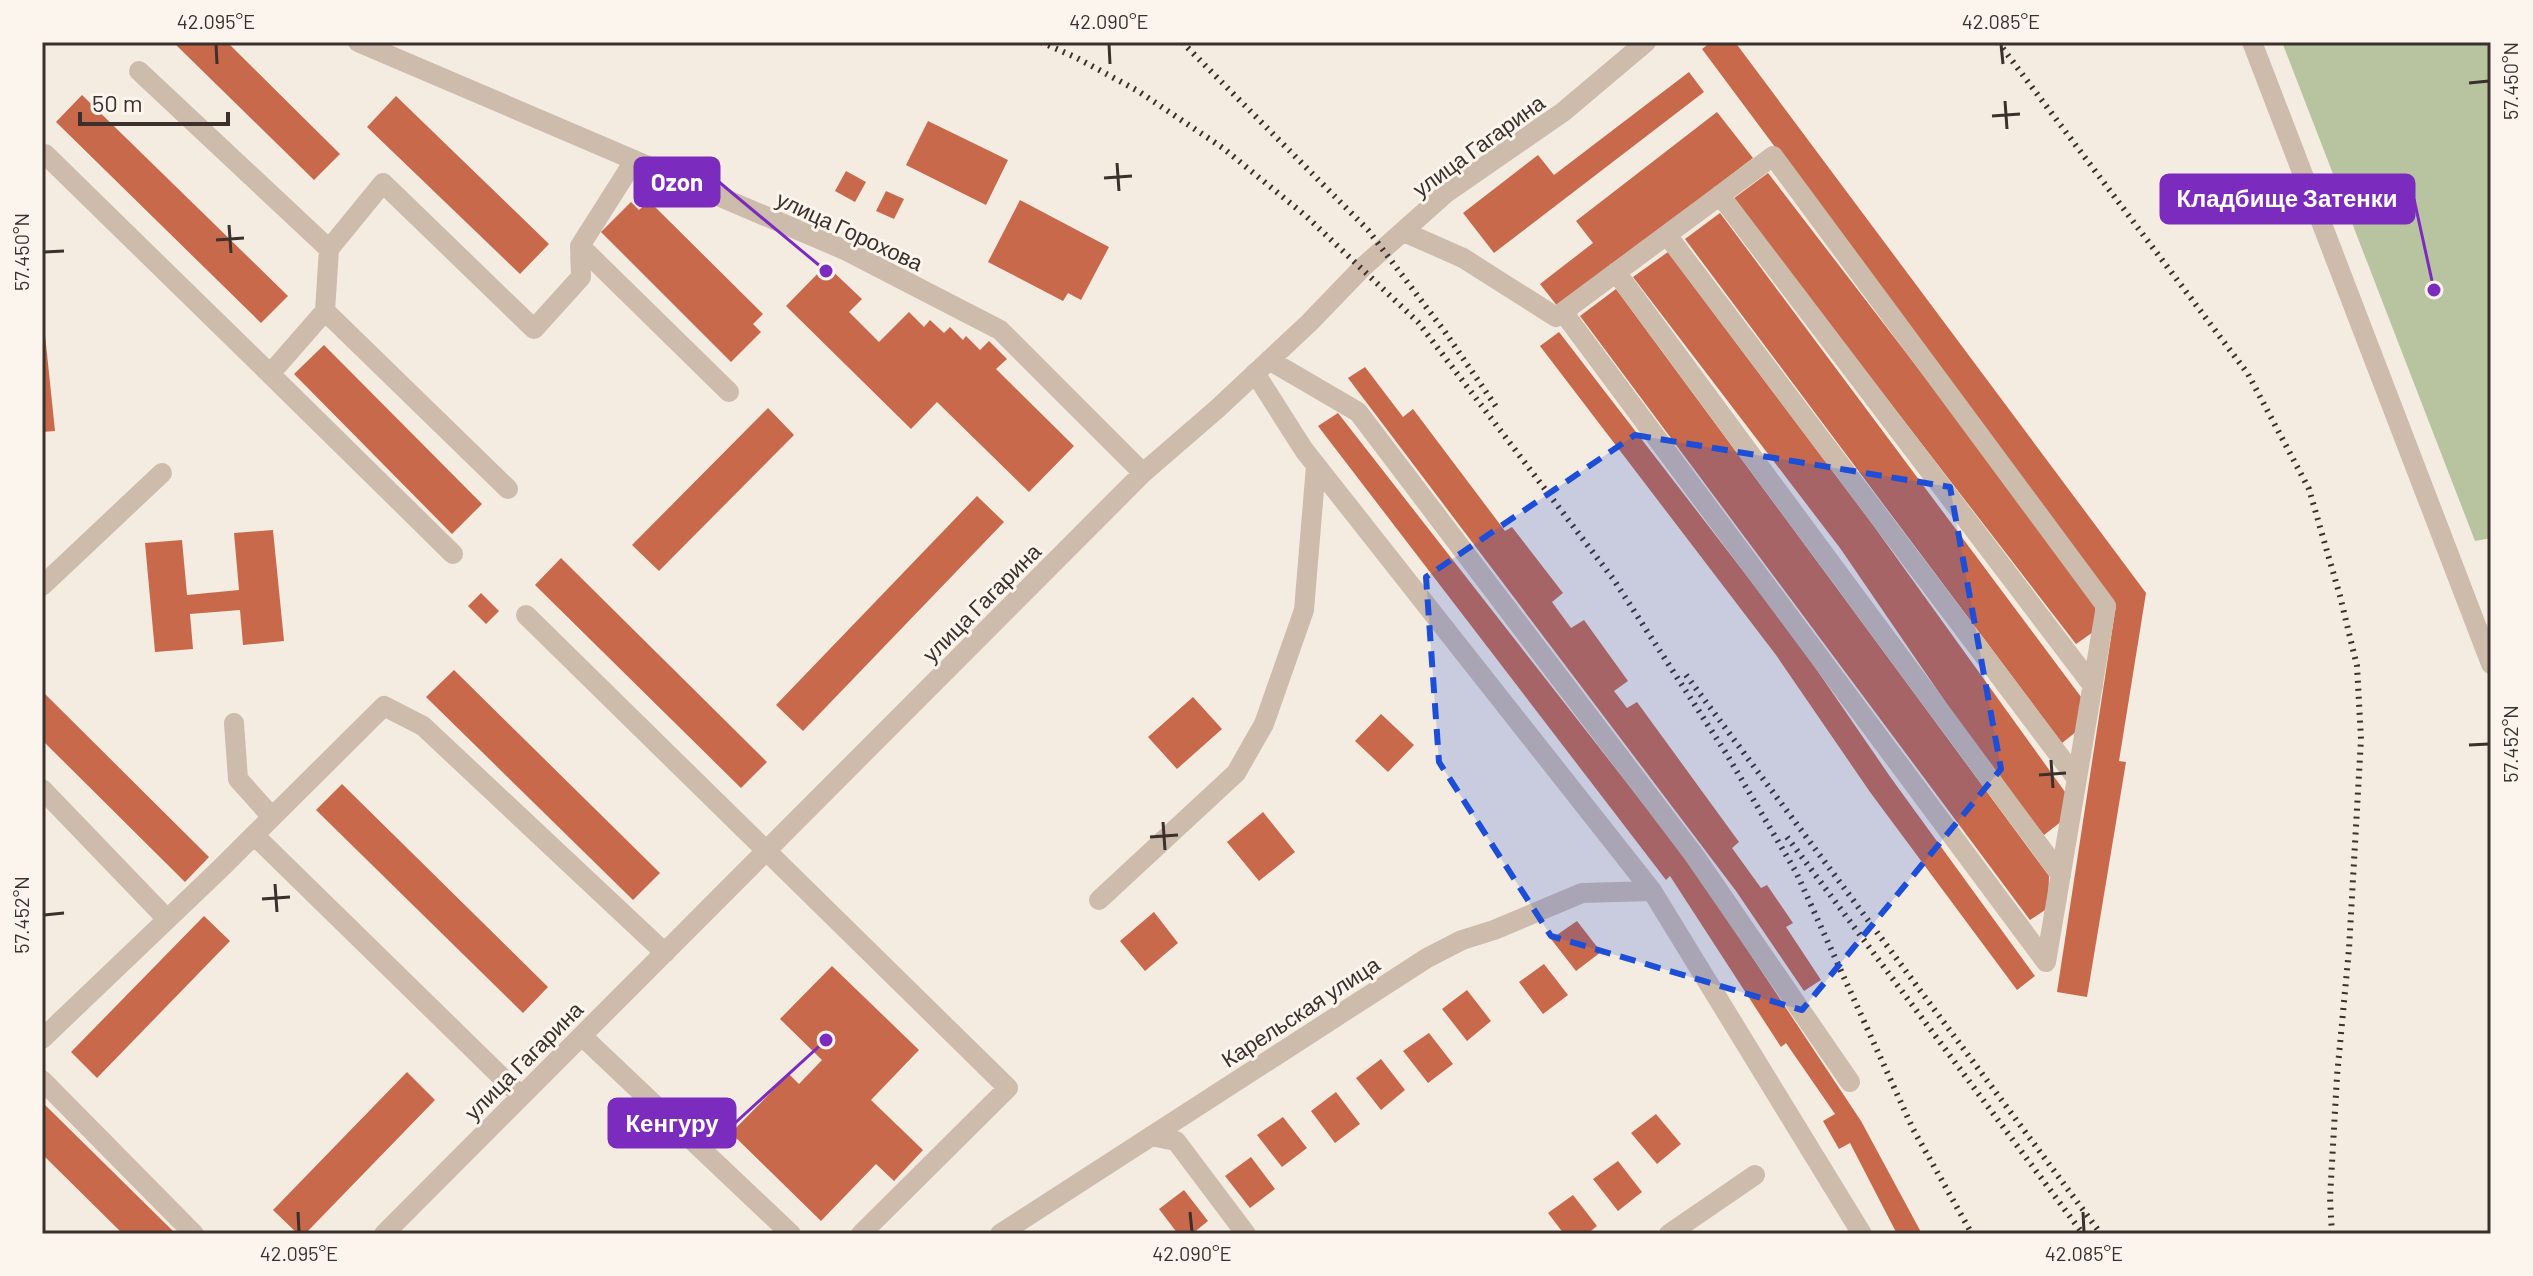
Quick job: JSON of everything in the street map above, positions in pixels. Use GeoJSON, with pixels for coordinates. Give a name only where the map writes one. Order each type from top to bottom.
{"type":"FeatureCollection","features":[{"type":"Feature","properties":{"kind":"street","name":"улица Горохова"},"geometry":{"type":"LineString","coordinates":[[358,42],[847,251],[1000,330],[1143,473]]}},
{"type":"Feature","properties":{"kind":"street","name":"улица Гагарина"},"geometry":{"type":"LineString","coordinates":[[384,1234],[1143,473],[1262,367],[1363,267],[1446,193],[1563,112],[1646,42]]}},
{"type":"Feature","properties":{"kind":"street"},"geometry":{"type":"LineString","coordinates":[[2252,42],[2491,664]]}},
{"type":"Feature","properties":{"kind":"street"},"geometry":{"type":"LineString","coordinates":[[139,71],[329,249]]}},
{"type":"Feature","properties":{"kind":"street"},"geometry":{"type":"LineString","coordinates":[[45,154],[453,554]]}},
{"type":"Feature","properties":{"kind":"street"},"geometry":{"type":"LineString","coordinates":[[1404,232],[1463,258],[1556,317],[1773,156],[2106,606],[2046,962],[1563,312]]}},
{"type":"Feature","properties":{"kind":"street"},"geometry":{"type":"LineString","coordinates":[[270,374],[325,311],[329,249],[383,183],[534,329],[581,277],[580,246],[634,161]]}},
{"type":"Feature","properties":{"kind":"street"},"geometry":{"type":"LineString","coordinates":[[1720,195],[2093,686]]}},
{"type":"Feature","properties":{"kind":"street"},"geometry":{"type":"LineString","coordinates":[[1667,235],[2077,779]]}},
{"type":"Feature","properties":{"kind":"street"},"geometry":{"type":"LineString","coordinates":[[580,246],[729,392]]}},
{"type":"Feature","properties":{"kind":"street"},"geometry":{"type":"LineString","coordinates":[[1616,272],[2061,875]]}},
{"type":"Feature","properties":{"kind":"street"},"geometry":{"type":"LineString","coordinates":[[325,311],[508,489]]}},
{"type":"Feature","properties":{"kind":"street"},"geometry":{"type":"LineString","coordinates":[[1262,367],[1316,466],[1652,891],[1862,1234]]}},
{"type":"Feature","properties":{"kind":"street"},"geometry":{"type":"LineString","coordinates":[[1262,367],[1358,412],[1694,855],[1850,1082]]}},
{"type":"Feature","properties":{"kind":"street"},"geometry":{"type":"LineString","coordinates":[[1099,900],[1236,773],[1264,724],[1304,610],[1316,466]]}},
{"type":"Feature","properties":{"kind":"street"},"geometry":{"type":"LineString","coordinates":[[42,586],[162,473]]}},
{"type":"Feature","properties":{"kind":"street"},"geometry":{"type":"LineString","coordinates":[[526,615],[1008,1088],[861,1234]]}},
{"type":"Feature","properties":{"kind":"street"},"geometry":{"type":"LineString","coordinates":[[42,1039],[384,706],[423,726],[665,953]]}},
{"type":"Feature","properties":{"kind":"street"},"geometry":{"type":"LineString","coordinates":[[234,723],[238,779],[272,817]]}},
{"type":"Feature","properties":{"kind":"street"},"geometry":{"type":"LineString","coordinates":[[42,789],[167,919]]}},
{"type":"Feature","properties":{"kind":"street"},"geometry":{"type":"LineString","coordinates":[[254,835],[521,1096]]}},
{"type":"Feature","properties":{"kind":"street","name":"Карельская улица"},"geometry":{"type":"LineString","coordinates":[[1000,1234],[1427,958],[1462,940],[1582,893],[1652,891]]}},
{"type":"Feature","properties":{"kind":"street"},"geometry":{"type":"LineString","coordinates":[[582,1036],[791,1234]]}},
{"type":"Feature","properties":{"kind":"street"},"geometry":{"type":"LineString","coordinates":[[42,1080],[194,1234]]}},
{"type":"Feature","properties":{"kind":"street"},"geometry":{"type":"LineString","coordinates":[[1151,1136],[1176,1141],[1246,1234]]}},
{"type":"Feature","properties":{"kind":"street"},"geometry":{"type":"LineString","coordinates":[[1669,1234],[1755,1175]]}},
{"type":"Feature","properties":{"kind":"highlighted area"},"geometry":{"type":"Polygon","coordinates":[[[1635,435],[1950,487],[2001,769],[1802,1010],[1551,936],[1439,762],[1426,577],[1635,435]]]}},
{"type":"Feature","properties":{"kind":"green space"},"geometry":{"type":"Polygon","coordinates":[[[2282,42],[2491,42],[2491,538],[2475,541],[2282,42]]]}},
{"type":"Feature","properties":{"kind":"building"},"geometry":{"type":"Polygon","coordinates":[[[173,42],[227,42],[340,154],[314,180],[173,42]]]}},
{"type":"Feature","properties":{"kind":"building"},"geometry":{"type":"Polygon","coordinates":[[[1711,42],[1735,42],[2146,593],[2119,761],[2126,762],[2087,997],[2057,992],[2116,605],[1702,49],[1711,42]]]}},
{"type":"Feature","properties":{"kind":"building"},"geometry":{"type":"Polygon","coordinates":[[[1689,72],[1704,92],[1494,253],[1463,213],[1538,155],[1554,175],[1689,72]]]}},
{"type":"Feature","properties":{"kind":"building"},"geometry":{"type":"Polygon","coordinates":[[[82,95],[288,296],[261,323],[56,122],[82,95]]]}},
{"type":"Feature","properties":{"kind":"building"},"geometry":{"type":"Polygon","coordinates":[[[396,96],[549,244],[520,274],[367,127],[396,96]]]}},
{"type":"Feature","properties":{"kind":"building"},"geometry":{"type":"Polygon","coordinates":[[[1717,112],[1753,158],[1558,307],[1540,284],[1593,243],[1576,221],[1717,112]]]}},
{"type":"Feature","properties":{"kind":"building"},"geometry":{"type":"Polygon","coordinates":[[[928,121],[1008,160],[986,205],[906,165],[928,121]]]}},
{"type":"Feature","properties":{"kind":"building"},"geometry":{"type":"Polygon","coordinates":[[[846,171],[866,182],[855,202],[835,191],[846,171]]]}},
{"type":"Feature","properties":{"kind":"building"},"geometry":{"type":"Polygon","coordinates":[[[1768,173],[2093,596],[2099,628],[2076,644],[1733,199],[1768,173]]]}},
{"type":"Feature","properties":{"kind":"building"},"geometry":{"type":"Polygon","coordinates":[[[886,191],[904,199],[894,219],[876,211],[886,191]]]}},
{"type":"Feature","properties":{"kind":"building"},"geometry":{"type":"Polygon","coordinates":[[[1020,200],[1109,247],[1081,300],[1068,293],[1063,301],[988,262],[1020,200]]]}},
{"type":"Feature","properties":{"kind":"building"},"geometry":{"type":"Polygon","coordinates":[[[649,201],[763,314],[753,324],[761,332],[731,362],[601,232],[631,202],[639,210],[649,201]]]}},
{"type":"Feature","properties":{"kind":"building"},"geometry":{"type":"Polygon","coordinates":[[[1720,213],[2084,701],[2081,728],[2062,743],[1685,239],[1720,213]]]}},
{"type":"Feature","properties":{"kind":"building"},"geometry":{"type":"Polygon","coordinates":[[[1668,252],[1873,525],[2068,796],[2062,821],[2044,835],[1992,770],[1840,548],[1633,277],[1668,252]]]}},
{"type":"Feature","properties":{"kind":"building"},"geometry":{"type":"Polygon","coordinates":[[[826,265],[862,299],[849,312],[879,342],[909,312],[924,327],[930,320],[944,333],[950,327],[963,340],[966,336],[980,350],[989,341],[1007,359],[996,369],[1074,446],[1029,492],[937,402],[911,429],[786,306],[826,265]]]}},
{"type":"Feature","properties":{"kind":"building"},"geometry":{"type":"Polygon","coordinates":[[[1616,289],[2049,876],[2048,908],[2030,920],[1580,316],[1616,289]]]}},
{"type":"Feature","properties":{"kind":"building"},"geometry":{"type":"Polygon","coordinates":[[[42,325],[55,431],[42,432],[42,325]]]}},
{"type":"Feature","properties":{"kind":"building"},"geometry":{"type":"Polygon","coordinates":[[[1559,332],[1797,641],[1891,778],[2035,976],[2017,990],[1870,792],[1776,655],[1540,346],[1559,332]]]}},
{"type":"Feature","properties":{"kind":"building"},"geometry":{"type":"Polygon","coordinates":[[[324,345],[482,504],[452,534],[294,374],[324,345]]]}},
{"type":"Feature","properties":{"kind":"building"},"geometry":{"type":"Polygon","coordinates":[[[1365,367],[1403,417],[1413,409],[1505,531],[1512,527],[1563,593],[1552,602],[1571,628],[1584,620],[1628,681],[1614,691],[1627,708],[1637,702],[1739,842],[1732,848],[1761,888],[1767,885],[1793,923],[1786,927],[1821,980],[1804,991],[1736,891],[1348,378],[1365,367]]]}},
{"type":"Feature","properties":{"kind":"building"},"geometry":{"type":"Polygon","coordinates":[[[768,408],[794,435],[659,571],[632,545],[768,408]]]}},
{"type":"Feature","properties":{"kind":"building"},"geometry":{"type":"Polygon","coordinates":[[[1338,413],[1691,865],[1861,1121],[1922,1234],[1897,1234],[1850,1143],[1839,1149],[1823,1121],[1835,1114],[1786,1043],[1781,1047],[1670,876],[1666,880],[1318,426],[1338,413]]]}},
{"type":"Feature","properties":{"kind":"building"},"geometry":{"type":"Polygon","coordinates":[[[977,496],[1004,522],[803,731],[776,705],[977,496]]]}},
{"type":"Feature","properties":{"kind":"building"},"geometry":{"type":"Polygon","coordinates":[[[273,530],[284,641],[243,645],[240,610],[190,614],[193,649],[155,652],[145,543],[182,540],[187,595],[239,590],[234,533],[273,530]]]}},
{"type":"Feature","properties":{"kind":"building"},"geometry":{"type":"Polygon","coordinates":[[[561,558],[767,762],[741,788],[535,585],[561,558]]]}},
{"type":"Feature","properties":{"kind":"building"},"geometry":{"type":"Polygon","coordinates":[[[481,593],[499,611],[486,624],[468,606],[481,593]]]}},
{"type":"Feature","properties":{"kind":"building"},"geometry":{"type":"Polygon","coordinates":[[[454,670],[660,873],[633,900],[426,697],[454,670]]]}},
{"type":"Feature","properties":{"kind":"building"},"geometry":{"type":"Polygon","coordinates":[[[42,691],[209,857],[185,882],[42,740],[42,691]]]}},
{"type":"Feature","properties":{"kind":"building"},"geometry":{"type":"Polygon","coordinates":[[[1193,697],[1222,729],[1177,769],[1148,737],[1193,697]]]}},
{"type":"Feature","properties":{"kind":"building"},"geometry":{"type":"Polygon","coordinates":[[[1381,714],[1414,745],[1388,772],[1355,741],[1381,714]]]}},
{"type":"Feature","properties":{"kind":"building"},"geometry":{"type":"Polygon","coordinates":[[[342,784],[548,987],[523,1013],[316,810],[342,784]]]}},
{"type":"Feature","properties":{"kind":"building"},"geometry":{"type":"Polygon","coordinates":[[[1263,812],[1295,852],[1259,881],[1227,842],[1263,812]]]}},
{"type":"Feature","properties":{"kind":"building"},"geometry":{"type":"Polygon","coordinates":[[[1154,912],[1178,943],[1145,971],[1120,941],[1154,912]]]}},
{"type":"Feature","properties":{"kind":"building"},"geometry":{"type":"Polygon","coordinates":[[[204,916],[230,941],[97,1078],[71,1052],[204,916]]]}},
{"type":"Feature","properties":{"kind":"building"},"geometry":{"type":"Polygon","coordinates":[[[1577,921],[1601,952],[1576,971],[1551,939],[1577,921]]]}},
{"type":"Feature","properties":{"kind":"building"},"geometry":{"type":"Polygon","coordinates":[[[1544,964],[1568,995],[1543,1014],[1519,982],[1544,964]]]}},
{"type":"Feature","properties":{"kind":"building"},"geometry":{"type":"Polygon","coordinates":[[[832,966],[919,1050],[871,1100],[923,1150],[894,1181],[876,1164],[821,1221],[731,1133],[789,1074],[799,1084],[822,1060],[780,1019],[832,966]]]}},
{"type":"Feature","properties":{"kind":"building"},"geometry":{"type":"Polygon","coordinates":[[[1467,990],[1491,1021],[1467,1041],[1442,1009],[1467,990]]]}},
{"type":"Feature","properties":{"kind":"building"},"geometry":{"type":"Polygon","coordinates":[[[1429,1033],[1453,1064],[1428,1083],[1403,1051],[1429,1033]]]}},
{"type":"Feature","properties":{"kind":"building"},"geometry":{"type":"Polygon","coordinates":[[[1381,1059],[1405,1090],[1381,1110],[1356,1078],[1381,1059]]]}},
{"type":"Feature","properties":{"kind":"building"},"geometry":{"type":"Polygon","coordinates":[[[407,1072],[435,1100],[305,1234],[298,1234],[273,1210],[407,1072]]]}},
{"type":"Feature","properties":{"kind":"building"},"geometry":{"type":"Polygon","coordinates":[[[1336,1092],[1360,1124],[1335,1143],[1311,1111],[1336,1092]]]}},
{"type":"Feature","properties":{"kind":"building"},"geometry":{"type":"Polygon","coordinates":[[[42,1102],[176,1234],[123,1234],[42,1154],[42,1102]]]}},
{"type":"Feature","properties":{"kind":"building"},"geometry":{"type":"Polygon","coordinates":[[[1656,1114],[1681,1144],[1657,1164],[1631,1133],[1656,1114]]]}},
{"type":"Feature","properties":{"kind":"building"},"geometry":{"type":"Polygon","coordinates":[[[1283,1117],[1307,1148],[1282,1167],[1257,1135],[1283,1117]]]}},
{"type":"Feature","properties":{"kind":"building"},"geometry":{"type":"Polygon","coordinates":[[[1251,1157],[1275,1189],[1250,1208],[1225,1176],[1251,1157]]]}},
{"type":"Feature","properties":{"kind":"building"},"geometry":{"type":"Polygon","coordinates":[[[1618,1161],[1642,1192],[1618,1211],[1593,1179],[1618,1161]]]}},
{"type":"Feature","properties":{"kind":"building"},"geometry":{"type":"Polygon","coordinates":[[[1184,1190],[1208,1221],[1192,1234],[1178,1234],[1159,1209],[1184,1190]]]}},
{"type":"Feature","properties":{"kind":"building"},"geometry":{"type":"Polygon","coordinates":[[[1573,1195],[1597,1226],[1587,1234],[1564,1234],[1548,1213],[1573,1195]]]}},
{"type":"Feature","properties":{"kind":"railway"},"geometry":{"type":"LineString","coordinates":[[1041,42],[1138,91],[1223,148],[1306,216],[1418,322],[1614,580],[1726,753],[1796,872],[1913,1129],[1972,1234]]}},
{"type":"Feature","properties":{"kind":"railway"},"geometry":{"type":"LineString","coordinates":[[1182,42],[1368,230],[1445,332],[1497,408]]}},
{"type":"Feature","properties":{"kind":"railway"},"geometry":{"type":"LineString","coordinates":[[1998,42],[2248,374],[2309,489],[2340,596],[2357,666],[2361,739],[2349,949],[2337,1076],[2330,1198],[2332,1234]]}},
{"type":"Feature","properties":{"kind":"railway"},"geometry":{"type":"LineString","coordinates":[[1686,675],[2101,1234]]}},
{"type":"Feature","properties":{"kind":"railway"},"geometry":{"type":"LineString","coordinates":[[1787,837],[2083,1234]]}},
{"type":"Feature","properties":{"kind":"place","name":"Ozon"},"geometry":{"type":"Point","coordinates":[826,271]}},
{"type":"Feature","properties":{"kind":"place","name":"Кладбище Затенки"},"geometry":{"type":"Point","coordinates":[2434,290]}},
{"type":"Feature","properties":{"kind":"place","name":"Кенгуру"},"geometry":{"type":"Point","coordinates":[826,1040]}}]}
